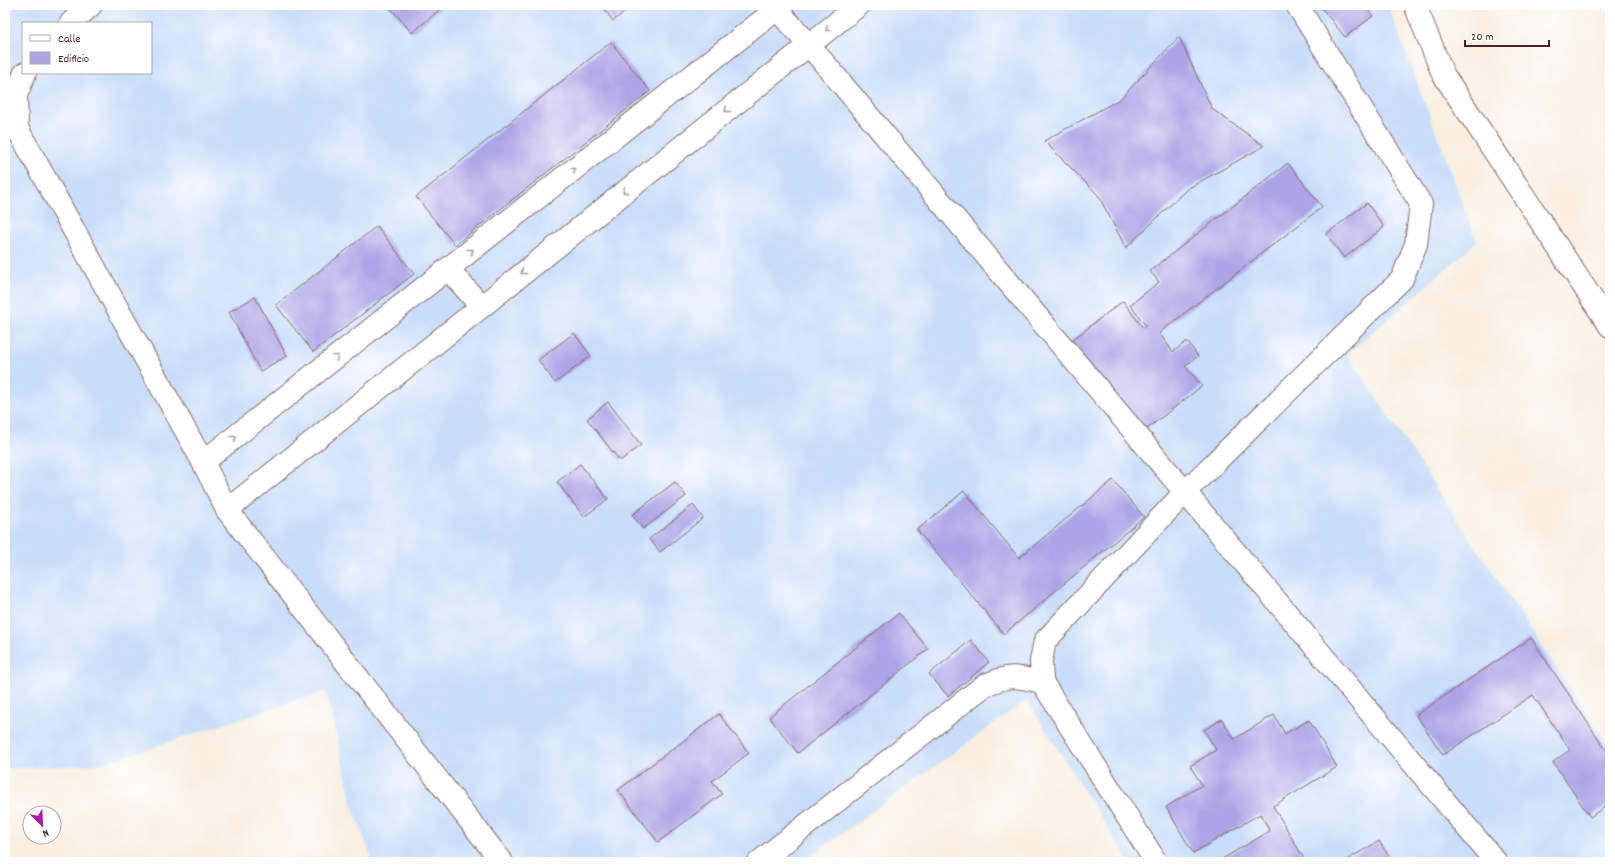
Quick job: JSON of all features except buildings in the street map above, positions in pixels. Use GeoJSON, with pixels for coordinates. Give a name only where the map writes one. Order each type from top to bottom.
{"type":"FeatureCollection","features":[{"type":"Feature","properties":{"kind":"street"},"geometry":{"type":"LineString","coordinates":[[72,22],[91,5]]}},
{"type":"Feature","properties":{"kind":"street"},"geometry":{"type":"LineString","coordinates":[[228,510],[859,5]]}},
{"type":"Feature","properties":{"kind":"street"},"geometry":{"type":"LineString","coordinates":[[1156,862],[1042,682],[1041,661],[1045,641],[1186,491],[1402,279],[1416,244],[1421,204],[1297,5]]}},
{"type":"Feature","properties":{"kind":"street"},"geometry":{"type":"LineString","coordinates":[[1415,5],[1444,74],[1610,326]]}},
{"type":"Feature","properties":{"kind":"street"},"geometry":{"type":"LineString","coordinates":[[203,462],[448,269],[777,6],[1186,491],[1496,862]]}},
{"type":"Feature","properties":{"kind":"street"},"geometry":{"type":"LineString","coordinates":[[25,74],[16,95],[17,128],[203,462],[228,510],[502,862]]}},
{"type":"Feature","properties":{"kind":"street"},"geometry":{"type":"LineString","coordinates":[[448,269],[481,306]]}},
{"type":"Feature","properties":{"kind":"street"},"geometry":{"type":"LineString","coordinates":[[759,862],[985,685],[999,679],[1015,676],[1042,682]]}},
{"type":"Feature","properties":{"kind":"shaded area"},"geometry":{"type":"Polygon","coordinates":[[[5,5],[1388,5],[1477,242],[1347,354],[1610,748],[1610,862],[1129,862],[1027,700],[802,862],[369,862],[371,856],[353,807],[326,691],[101,764],[5,769],[5,5]]]}}]}
